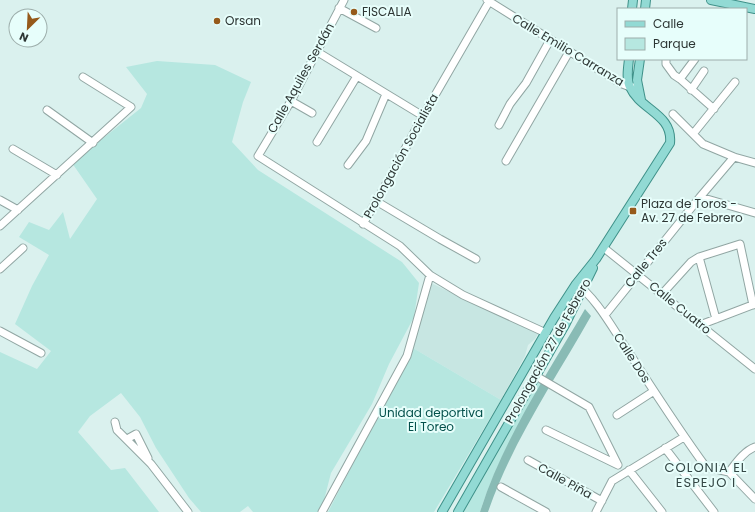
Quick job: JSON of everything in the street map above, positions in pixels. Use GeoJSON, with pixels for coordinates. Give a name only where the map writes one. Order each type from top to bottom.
{"type":"FeatureCollection","features":[{"type":"Feature","properties":{"kind":"main road"},"geometry":{"type":"LineString","coordinates":[[711,0],[755,9]]}},
{"type":"Feature","properties":{"kind":"main road"},"geometry":{"type":"LineString","coordinates":[[596,259],[670,143],[671,135],[669,128],[665,122],[641,101],[628,79],[629,60]]}},
{"type":"Feature","properties":{"kind":"main road"},"geometry":{"type":"LineString","coordinates":[[634,87],[640,60]]}},
{"type":"Feature","properties":{"kind":"main road","name":"Prolongación 27 de Febrero"},"geometry":{"type":"LineString","coordinates":[[442,512],[546,332],[576,284],[596,259]]}},
{"type":"Feature","properties":{"kind":"main road","name":"Prolongación 27 de Febrero"},"geometry":{"type":"LineString","coordinates":[[458,512],[565,325],[584,288],[596,259]]}},
{"type":"Feature","properties":{"kind":"street","name":"Calle Aquiles Serdán"},"geometry":{"type":"LineString","coordinates":[[258,156],[291,101],[344,0]]}},
{"type":"Feature","properties":{"kind":"street","name":"Calle Emilio Carranza"},"geometry":{"type":"LineString","coordinates":[[489,1],[620,83],[634,87]]}},
{"type":"Feature","properties":{"kind":"street","name":"Prolongación Socialista"},"geometry":{"type":"LineString","coordinates":[[258,156],[363,224],[422,116],[489,1]]}},
{"type":"Feature","properties":{"kind":"street"},"geometry":{"type":"LineString","coordinates":[[339,8],[376,28]]}},
{"type":"Feature","properties":{"kind":"street"},"geometry":{"type":"LineString","coordinates":[[500,125],[510,104],[526,83],[550,40]]}},
{"type":"Feature","properties":{"kind":"street"},"geometry":{"type":"LineString","coordinates":[[316,51],[422,116]]}},
{"type":"Feature","properties":{"kind":"street"},"geometry":{"type":"LineString","coordinates":[[506,161],[569,52]]}},
{"type":"Feature","properties":{"kind":"street"},"geometry":{"type":"LineString","coordinates":[[666,60],[666,64],[670,71],[714,109]]}},
{"type":"Feature","properties":{"kind":"street"},"geometry":{"type":"LineString","coordinates":[[680,79],[694,60]]}},
{"type":"Feature","properties":{"kind":"street"},"geometry":{"type":"LineString","coordinates":[[691,90],[704,71]]}},
{"type":"Feature","properties":{"kind":"street"},"geometry":{"type":"LineString","coordinates":[[317,142],[357,76]]}},
{"type":"Feature","properties":{"kind":"street"},"geometry":{"type":"LineString","coordinates":[[0,226],[131,107],[83,77]]}},
{"type":"Feature","properties":{"kind":"street"},"geometry":{"type":"LineString","coordinates":[[693,134],[735,82]]}},
{"type":"Feature","properties":{"kind":"street"},"geometry":{"type":"LineString","coordinates":[[348,165],[366,141],[386,94]]}},
{"type":"Feature","properties":{"kind":"street"},"geometry":{"type":"LineString","coordinates":[[291,101],[312,113]]}},
{"type":"Feature","properties":{"kind":"street"},"geometry":{"type":"LineString","coordinates":[[47,110],[93,143]]}},
{"type":"Feature","properties":{"kind":"street"},"geometry":{"type":"LineString","coordinates":[[673,114],[703,144],[755,163]]}},
{"type":"Feature","properties":{"kind":"street"},"geometry":{"type":"LineString","coordinates":[[13,149],[57,175]]}},
{"type":"Feature","properties":{"kind":"street","name":"Calle Tres"},"geometry":{"type":"LineString","coordinates":[[604,315],[734,156]]}},
{"type":"Feature","properties":{"kind":"street"},"geometry":{"type":"LineString","coordinates":[[700,197],[755,213]]}},
{"type":"Feature","properties":{"kind":"street"},"geometry":{"type":"LineString","coordinates":[[0,200],[18,210]]}},
{"type":"Feature","properties":{"kind":"street"},"geometry":{"type":"LineString","coordinates":[[376,201],[476,259]]}},
{"type":"Feature","properties":{"kind":"street"},"geometry":{"type":"LineString","coordinates":[[363,224],[400,246],[430,275],[463,295],[546,332]]}},
{"type":"Feature","properties":{"kind":"street"},"geometry":{"type":"LineString","coordinates":[[662,294],[691,262],[698,257],[740,244],[754,304],[700,325]]}},
{"type":"Feature","properties":{"kind":"street"},"geometry":{"type":"LineString","coordinates":[[0,269],[23,248]]}},
{"type":"Feature","properties":{"kind":"street","name":"Calle Cuatro"},"geometry":{"type":"LineString","coordinates":[[604,248],[700,325],[753,364]]}},
{"type":"Feature","properties":{"kind":"street"},"geometry":{"type":"LineString","coordinates":[[698,257],[716,319]]}},
{"type":"Feature","properties":{"kind":"street"},"geometry":{"type":"LineString","coordinates":[[322,512],[407,356],[430,275]]}},
{"type":"Feature","properties":{"kind":"street","name":"Calle Dos"},"geometry":{"type":"LineString","coordinates":[[576,284],[584,288],[604,315],[684,437],[706,467],[729,472]]}},
{"type":"Feature","properties":{"kind":"street"},"geometry":{"type":"LineString","coordinates":[[0,331],[42,353]]}},
{"type":"Feature","properties":{"kind":"street"},"geometry":{"type":"LineString","coordinates":[[536,376],[589,407],[618,465]]}},
{"type":"Feature","properties":{"kind":"street"},"geometry":{"type":"LineString","coordinates":[[616,415],[654,391]]}},
{"type":"Feature","properties":{"kind":"street"},"geometry":{"type":"LineString","coordinates":[[115,422],[117,430],[151,464],[188,512]]}},
{"type":"Feature","properties":{"kind":"street"},"geometry":{"type":"LineString","coordinates":[[546,430],[618,465],[662,512]]}},
{"type":"Feature","properties":{"kind":"street"},"geometry":{"type":"LineString","coordinates":[[127,440],[136,434],[151,464]]}},
{"type":"Feature","properties":{"kind":"street"},"geometry":{"type":"LineString","coordinates":[[600,511],[602,501],[612,481],[684,437]]}},
{"type":"Feature","properties":{"kind":"street"},"geometry":{"type":"LineString","coordinates":[[755,447],[749,449],[729,472],[755,499]]}},
{"type":"Feature","properties":{"kind":"street"},"geometry":{"type":"LineString","coordinates":[[665,448],[714,512]]}},
{"type":"Feature","properties":{"kind":"street","name":"Calle Piña"},"geometry":{"type":"LineString","coordinates":[[528,460],[602,501]]}},
{"type":"Feature","properties":{"kind":"street"},"geometry":{"type":"LineString","coordinates":[[501,487],[546,512]]}},
{"type":"Feature","properties":{"kind":"shaded area"},"geometry":{"type":"Polygon","coordinates":[[[431,283],[538,334],[528,345],[525,356],[501,400],[413,348],[431,283]]]}},
{"type":"Feature","properties":{"kind":"shaded area"},"geometry":{"type":"Polygon","coordinates":[[[585,309],[591,316],[522,436],[509,461],[488,512],[480,512],[513,433],[585,309]]]}},
{"type":"Feature","properties":{"kind":"green space"},"geometry":{"type":"Polygon","coordinates":[[[157,61],[215,65],[251,82],[243,102],[232,142],[258,170],[402,262],[419,283],[414,317],[389,364],[372,404],[331,473],[321,512],[253,512],[248,506],[240,512],[201,512],[189,498],[156,448],[140,417],[121,393],[90,416],[78,432],[111,470],[125,468],[159,512],[0,512],[0,352],[37,369],[51,351],[15,324],[32,286],[49,255],[19,237],[29,222],[49,230],[63,212],[70,239],[97,199],[72,163],[141,108],[147,94],[126,67],[157,61]]]}},
{"type":"Feature","properties":{"kind":"green space","name":"Unidad deportiva El Toreo"},"geometry":{"type":"Polygon","coordinates":[[[413,348],[501,400],[434,512],[328,512],[413,348]]]}},
{"type":"Feature","properties":{"kind":"green space"},"geometry":{"type":"Polygon","coordinates":[[[536,376],[543,381],[500,461],[480,512],[460,512],[536,376]]]}},
{"type":"Feature","properties":{"kind":"place","name":"FISCALIA"},"geometry":{"type":"Point","coordinates":[354,12]}},
{"type":"Feature","properties":{"kind":"place","name":"Orsan"},"geometry":{"type":"Point","coordinates":[217,21]}},
{"type":"Feature","properties":{"kind":"place","name":"Plaza de Toros - Av. 27 de Febrero"},"geometry":{"type":"Point","coordinates":[633,211]}},
{"type":"Feature","properties":{"kind":"district","name":"COLONIA EL ESPEJO I"},"geometry":{"type":"Point","coordinates":[706,474]}}]}
